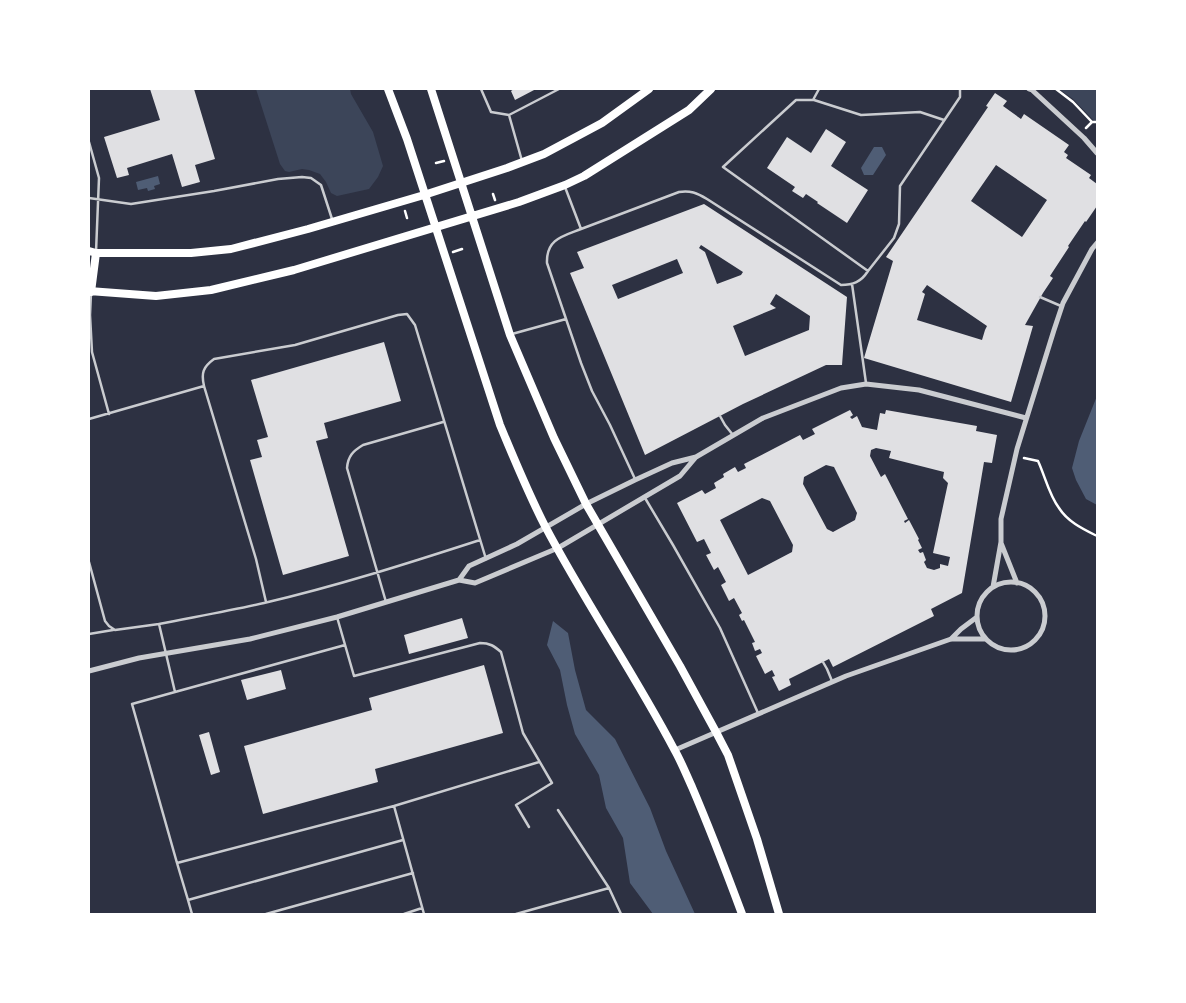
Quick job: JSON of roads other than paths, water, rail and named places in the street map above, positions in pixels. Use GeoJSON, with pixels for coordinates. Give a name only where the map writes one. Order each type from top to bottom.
{"type":"FeatureCollection","features":[{"type":"Feature","properties":{"kind":"main road"},"geometry":{"type":"LineString","coordinates":[[388,89],[500,425],[531,499],[675,750],[709,826],[742,914]]}},
{"type":"Feature","properties":{"kind":"main road"},"geometry":{"type":"LineString","coordinates":[[431,89],[510,335],[554,438],[586,504],[728,755],[757,839],[779,914]]}},
{"type":"Feature","properties":{"kind":"main road"},"geometry":{"type":"LineString","coordinates":[[649,89],[602,123],[544,154],[462,183],[308,229],[230,249],[191,253],[92,252],[90,292],[156,296],[211,290],[294,270],[519,202],[584,176],[689,110],[711,89]]}},
{"type":"Feature","properties":{"kind":"street"},"geometry":{"type":"LineString","coordinates":[[1029,89],[1097,152]]}},
{"type":"Feature","properties":{"kind":"street"},"geometry":{"type":"LineString","coordinates":[[993,587],[1001,542],[1001,519],[1015,455],[1026,418],[1062,307],[1092,249],[1097,243]]}},
{"type":"Feature","properties":{"kind":"street"},"geometry":{"type":"LineString","coordinates":[[459,580],[469,566],[517,544],[586,504],[672,463],[696,457],[763,418],[841,388],[866,384],[920,390],[1026,418]]}},
{"type":"Feature","properties":{"kind":"street"},"geometry":{"type":"LineString","coordinates":[[89,670],[139,658],[250,639],[337,617],[459,580],[475,583],[558,548],[680,476],[696,457]]}},
{"type":"Feature","properties":{"kind":"street"},"geometry":{"type":"LineString","coordinates":[[1001,542],[1017,582]]}},
{"type":"Feature","properties":{"kind":"street"},"geometry":{"type":"LineString","coordinates":[[1017,582],[1034,592],[1041,600],[1045,619],[1043,629],[1038,638],[1022,649],[1012,651],[992,645],[985,639],[979,629],[977,617],[978,605],[984,594],[1001,583],[1017,582]]}},
{"type":"Feature","properties":{"kind":"street"},"geometry":{"type":"LineString","coordinates":[[951,639],[977,617]]}},
{"type":"Feature","properties":{"kind":"street"},"geometry":{"type":"LineString","coordinates":[[675,750],[832,682],[951,639],[985,639]]}},
{"type":"Feature","properties":{"kind":"lane"},"geometry":{"type":"LineString","coordinates":[[480,89],[491,112],[509,115],[559,89]]}},
{"type":"Feature","properties":{"kind":"lane"},"geometry":{"type":"LineString","coordinates":[[813,100],[819,89]]}},
{"type":"Feature","properties":{"kind":"lane"},"geometry":{"type":"LineString","coordinates":[[635,480],[581,363],[548,266],[548,254],[552,243],[581,229],[679,192],[689,191],[707,199],[836,283],[841,285],[860,281],[894,238],[899,224],[900,186],[960,97],[960,89]]}},
{"type":"Feature","properties":{"kind":"lane"},"geometry":{"type":"LineString","coordinates":[[868,271],[723,167],[796,100],[813,100],[861,115],[920,112],[944,120]]}},
{"type":"Feature","properties":{"kind":"lane"},"geometry":{"type":"LineString","coordinates":[[509,115],[522,162]]}},
{"type":"Feature","properties":{"kind":"lane"},"geometry":{"type":"LineString","coordinates":[[89,142],[100,178],[92,252]]}},
{"type":"Feature","properties":{"kind":"lane"},"geometry":{"type":"LineString","coordinates":[[89,198],[131,204],[278,179],[302,177],[311,178],[321,185],[333,221]]}},
{"type":"Feature","properties":{"kind":"lane"},"geometry":{"type":"LineString","coordinates":[[565,185],[581,229]]}},
{"type":"Feature","properties":{"kind":"lane"},"geometry":{"type":"LineString","coordinates":[[894,238],[898,240]]}},
{"type":"Feature","properties":{"kind":"lane"},"geometry":{"type":"LineString","coordinates":[[852,284],[866,384]]}},
{"type":"Feature","properties":{"kind":"lane"},"geometry":{"type":"LineString","coordinates":[[90,292],[92,352],[109,414]]}},
{"type":"Feature","properties":{"kind":"lane"},"geometry":{"type":"LineString","coordinates":[[1040,297],[1062,307]]}},
{"type":"Feature","properties":{"kind":"lane"},"geometry":{"type":"LineString","coordinates":[[266,602],[256,559],[204,386],[202,377],[204,369],[214,359],[295,345],[398,314],[408,314],[415,325],[486,558]]}},
{"type":"Feature","properties":{"kind":"lane"},"geometry":{"type":"LineString","coordinates":[[510,335],[566,319]]}},
{"type":"Feature","properties":{"kind":"lane"},"geometry":{"type":"LineString","coordinates":[[89,419],[204,386]]}},
{"type":"Feature","properties":{"kind":"lane"},"geometry":{"type":"LineString","coordinates":[[720,416],[733,435]]}},
{"type":"Feature","properties":{"kind":"lane"},"geometry":{"type":"LineString","coordinates":[[386,602],[348,468],[348,460],[356,448],[363,445],[443,422]]}},
{"type":"Feature","properties":{"kind":"lane"},"geometry":{"type":"LineString","coordinates":[[644,496],[720,628],[758,713]]}},
{"type":"Feature","properties":{"kind":"lane"},"geometry":{"type":"LineString","coordinates":[[89,634],[159,624],[266,602],[377,573],[480,540]]}},
{"type":"Feature","properties":{"kind":"lane"},"geometry":{"type":"LineString","coordinates":[[89,562],[105,621],[115,630]]}},
{"type":"Feature","properties":{"kind":"lane"},"geometry":{"type":"LineString","coordinates":[[337,617],[354,676],[480,643],[493,645],[501,652],[522,733],[552,783],[516,805],[529,827]]}},
{"type":"Feature","properties":{"kind":"lane"},"geometry":{"type":"LineString","coordinates":[[159,624],[175,692]]}},
{"type":"Feature","properties":{"kind":"lane"},"geometry":{"type":"LineString","coordinates":[[192,914],[132,704],[345,645]]}},
{"type":"Feature","properties":{"kind":"lane"},"geometry":{"type":"LineString","coordinates":[[823,662],[828,669],[832,682]]}},
{"type":"Feature","properties":{"kind":"lane"},"geometry":{"type":"LineString","coordinates":[[177,863],[394,806],[540,762]]}},
{"type":"Feature","properties":{"kind":"lane"},"geometry":{"type":"LineString","coordinates":[[394,806],[424,914]]}},
{"type":"Feature","properties":{"kind":"lane"},"geometry":{"type":"LineString","coordinates":[[558,810],[609,888],[622,914]]}},
{"type":"Feature","properties":{"kind":"lane"},"geometry":{"type":"LineString","coordinates":[[188,900],[403,839]]}},
{"type":"Feature","properties":{"kind":"lane"},"geometry":{"type":"LineString","coordinates":[[266,914],[412,873]]}},
{"type":"Feature","properties":{"kind":"lane"},"geometry":{"type":"LineString","coordinates":[[516,914],[609,888]]}},
{"type":"Feature","properties":{"kind":"lane"},"geometry":{"type":"LineString","coordinates":[[404,914],[422,908]]}}]}
